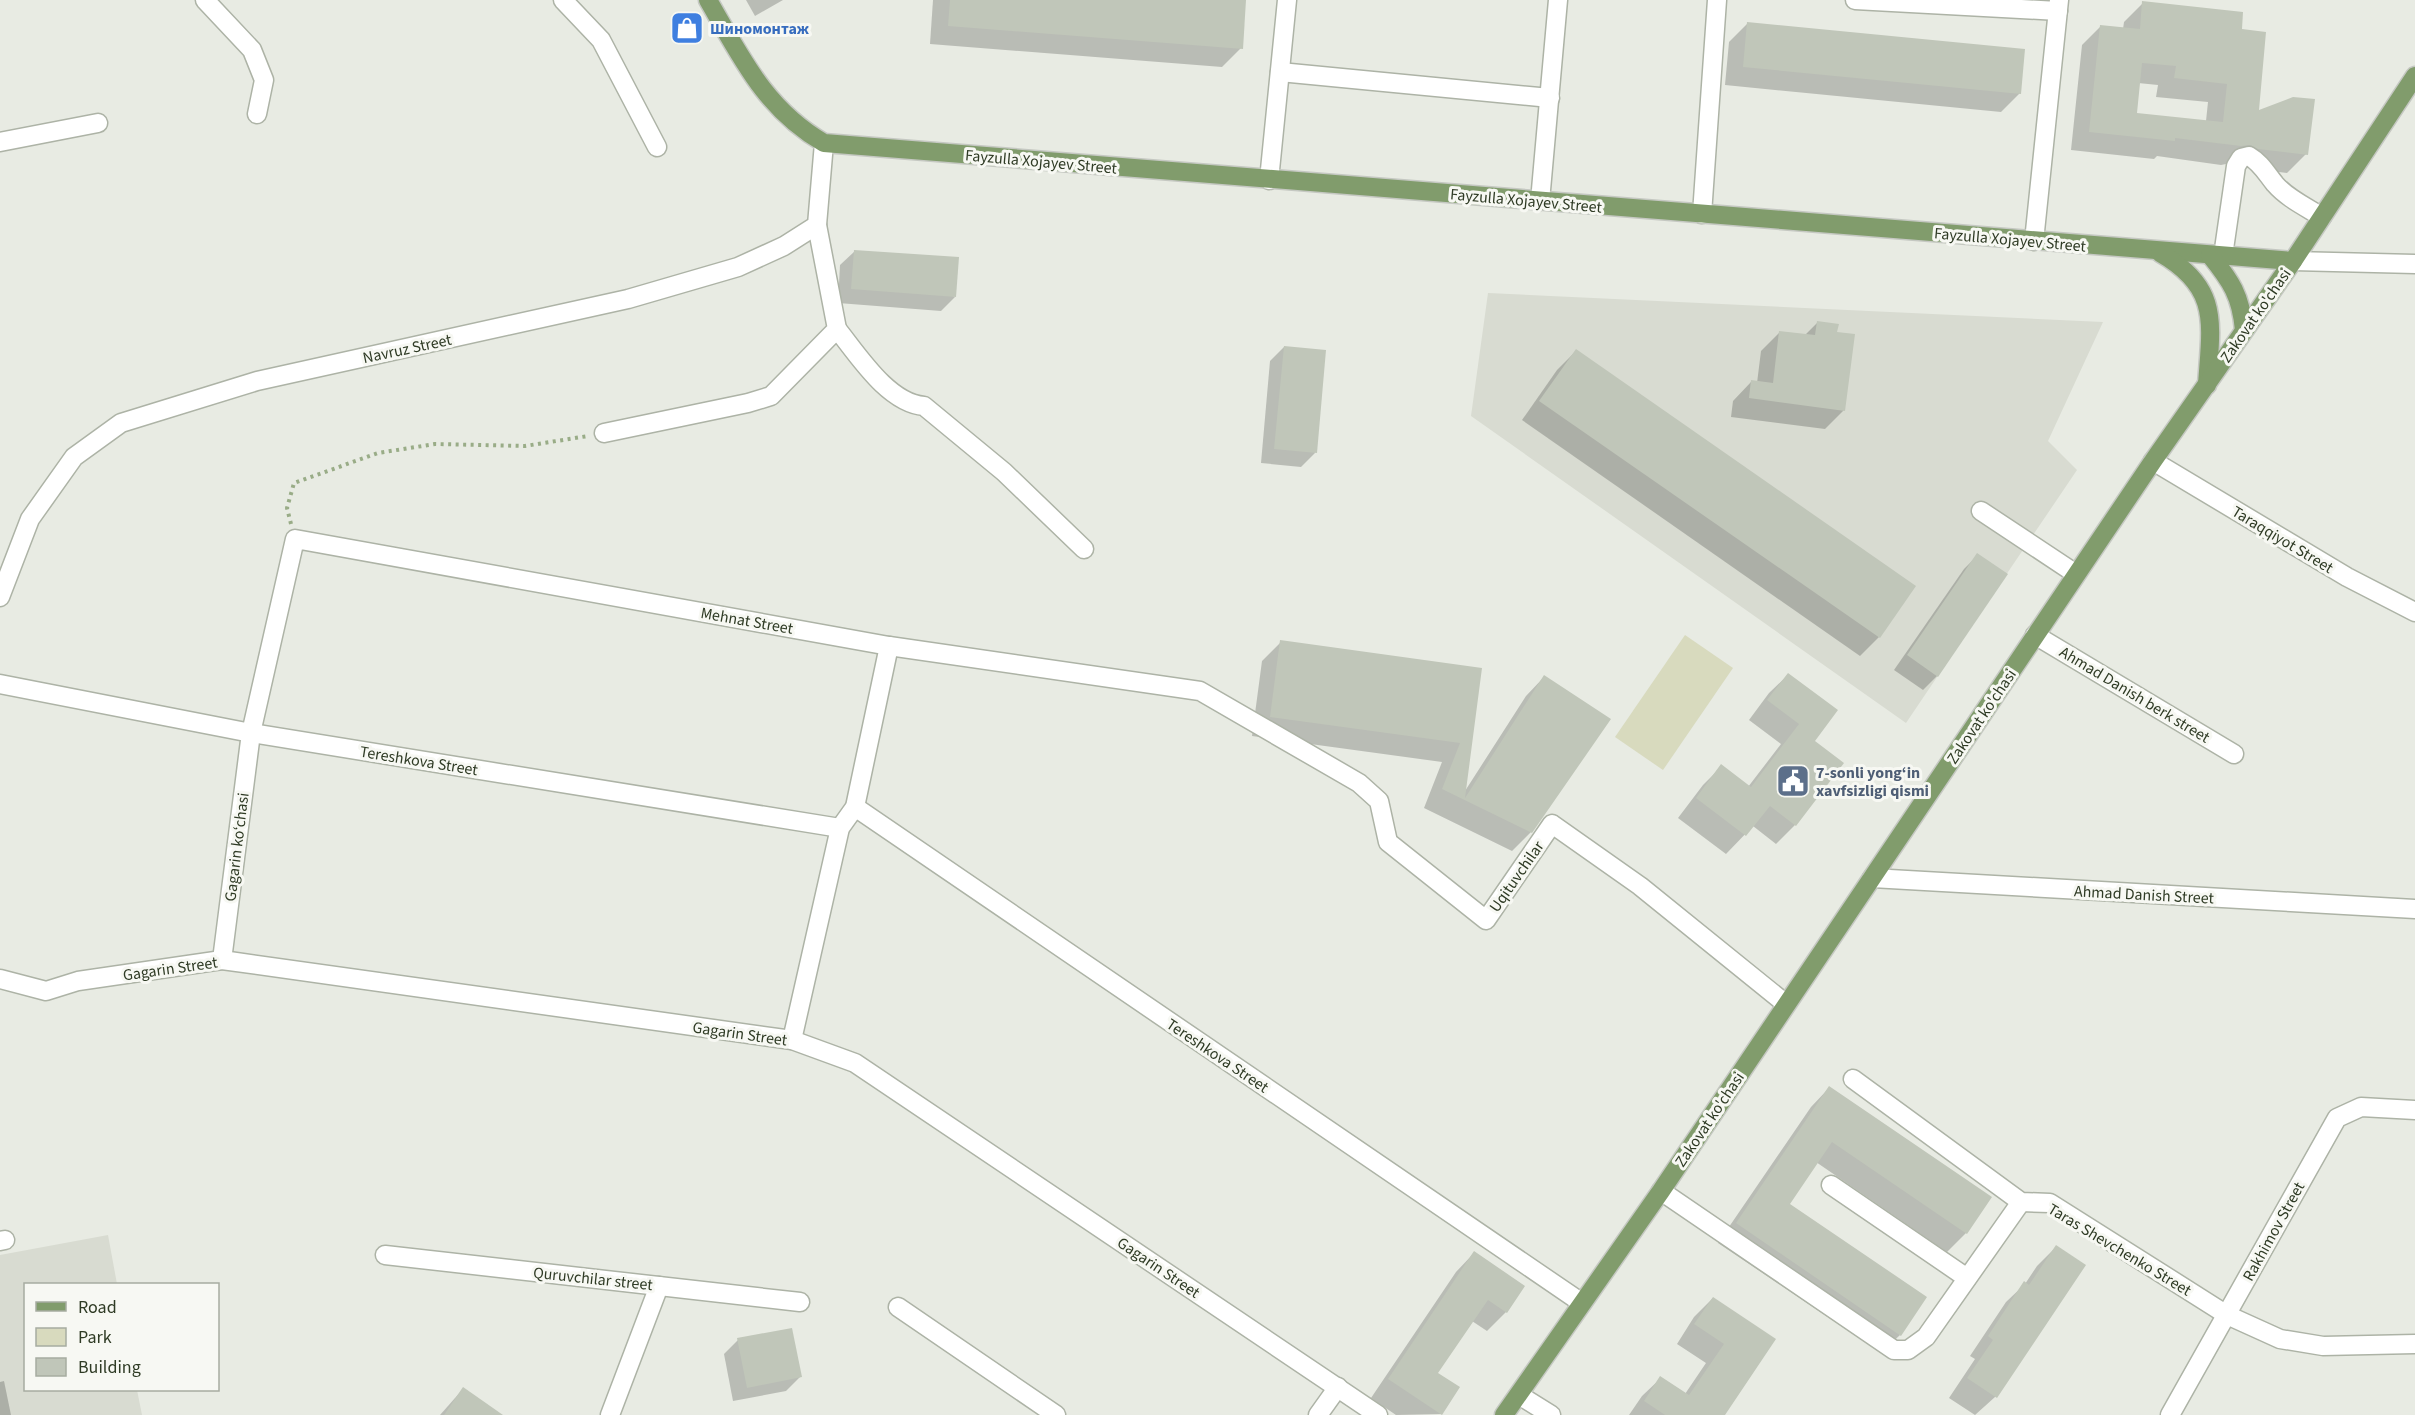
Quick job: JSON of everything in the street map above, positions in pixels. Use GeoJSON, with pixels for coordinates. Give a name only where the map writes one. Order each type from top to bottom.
{"type":"FeatureCollection","features":[{"type":"Feature","properties":{"kind":"main road","name":"Fayzulla Xojayev Street"},"geometry":{"type":"LineString","coordinates":[[708,0],[760,88],[796,125],[824,144],[2293,261]]}},
{"type":"Feature","properties":{"kind":"main road","name":"Zakovat ko'chasi"},"geometry":{"type":"LineString","coordinates":[[1504,1415],[1662,1191],[2153,460],[2293,261],[2415,76]]}},
{"type":"Feature","properties":{"kind":"main road"},"geometry":{"type":"LineString","coordinates":[[2156,251],[2175,261],[2192,277],[2208,303],[2211,325],[2206,386]]}},
{"type":"Feature","properties":{"kind":"main road"},"geometry":{"type":"LineString","coordinates":[[2216,255],[2236,290],[2242,308],[2244,330]]}},
{"type":"Feature","properties":{"kind":"street"},"geometry":{"type":"LineString","coordinates":[[205,0],[252,51],[264,80],[256,114]]}},
{"type":"Feature","properties":{"kind":"street"},"geometry":{"type":"LineString","coordinates":[[563,0],[601,40],[657,147]]}},
{"type":"Feature","properties":{"kind":"street"},"geometry":{"type":"LineString","coordinates":[[1269,180],[1287,0]]}},
{"type":"Feature","properties":{"kind":"street"},"geometry":{"type":"LineString","coordinates":[[1540,201],[1558,0]]}},
{"type":"Feature","properties":{"kind":"street"},"geometry":{"type":"LineString","coordinates":[[1702,214],[1717,0]]}},
{"type":"Feature","properties":{"kind":"street"},"geometry":{"type":"LineString","coordinates":[[1855,0],[2059,6],[2034,241]]}},
{"type":"Feature","properties":{"kind":"street"},"geometry":{"type":"LineString","coordinates":[[1280,72],[1550,98]]}},
{"type":"Feature","properties":{"kind":"street"},"geometry":{"type":"LineString","coordinates":[[0,142],[98,123]]}},
{"type":"Feature","properties":{"kind":"street"},"geometry":{"type":"LineString","coordinates":[[824,144],[817,225],[837,329],[879,381],[913,405],[924,406],[1004,472],[1084,549]]}},
{"type":"Feature","properties":{"kind":"street"},"geometry":{"type":"LineString","coordinates":[[2216,255],[2236,166],[2241,158],[2249,156],[2258,161],[2275,184],[2288,196],[2322,217]]}},
{"type":"Feature","properties":{"kind":"street","name":"Navruz Street"},"geometry":{"type":"LineString","coordinates":[[0,597],[30,519],[74,457],[121,423],[257,381],[628,299],[738,267],[784,246],[817,225]]}},
{"type":"Feature","properties":{"kind":"street","name":"Fayzulla Xojayev Street"},"geometry":{"type":"LineString","coordinates":[[2293,261],[2415,264]]}},
{"type":"Feature","properties":{"kind":"street"},"geometry":{"type":"LineString","coordinates":[[604,433],[748,403],[771,396],[837,329]]}},
{"type":"Feature","properties":{"kind":"street","name":"Taraqqiyot Street"},"geometry":{"type":"LineString","coordinates":[[2153,460],[2347,577],[2415,612]]}},
{"type":"Feature","properties":{"kind":"street"},"geometry":{"type":"LineString","coordinates":[[1981,511],[2076,574]]}},
{"type":"Feature","properties":{"kind":"street","name":"Mehnat Street"},"geometry":{"type":"LineString","coordinates":[[295,539],[889,646],[1200,691]]}},
{"type":"Feature","properties":{"kind":"street","name":"Gagarin ko‘chasi"},"geometry":{"type":"LineString","coordinates":[[222,960],[251,733],[295,539]]}},
{"type":"Feature","properties":{"kind":"street","name":"Ahmad Danish berk street"},"geometry":{"type":"LineString","coordinates":[[2036,635],[2234,754]]}},
{"type":"Feature","properties":{"kind":"street"},"geometry":{"type":"LineString","coordinates":[[792,1040],[840,828],[855,807],[889,646]]}},
{"type":"Feature","properties":{"kind":"street","name":"Tereshkova Street"},"geometry":{"type":"LineString","coordinates":[[0,684],[251,733],[840,828]]}},
{"type":"Feature","properties":{"kind":"street","name":"Uqituvchilar"},"geometry":{"type":"LineString","coordinates":[[1200,691],[1359,783],[1378,801],[1388,842],[1486,920],[1552,824],[1640,886],[1786,1004]]}},
{"type":"Feature","properties":{"kind":"street","name":"Tereshkova Street"},"geometry":{"type":"LineString","coordinates":[[855,807],[1582,1304]]}},
{"type":"Feature","properties":{"kind":"street","name":"Ahmad Danish Street"},"geometry":{"type":"LineString","coordinates":[[1872,878],[2415,909]]}},
{"type":"Feature","properties":{"kind":"street","name":"Gagarin Street"},"geometry":{"type":"LineString","coordinates":[[0,978],[46,991],[78,981],[222,960],[792,1040],[855,1063],[1378,1415]]}},
{"type":"Feature","properties":{"kind":"street"},"geometry":{"type":"LineString","coordinates":[[1662,1191],[1894,1350],[1908,1350],[1926,1337],[2021,1202],[1853,1079]]}},
{"type":"Feature","properties":{"kind":"street","name":"Rakhimov Street"},"geometry":{"type":"LineString","coordinates":[[2170,1415],[2337,1118],[2361,1107],[2415,1110]]}},
{"type":"Feature","properties":{"kind":"street"},"geometry":{"type":"LineString","coordinates":[[1832,1185],[1967,1278]]}},
{"type":"Feature","properties":{"kind":"street","name":"Taras Shevchenko Street"},"geometry":{"type":"LineString","coordinates":[[2021,1202],[2050,1203],[2227,1315],[2280,1339],[2323,1346],[2415,1344]]}},
{"type":"Feature","properties":{"kind":"street","name":"Quruvchilar street"},"geometry":{"type":"LineString","coordinates":[[385,1255],[800,1302]]}},
{"type":"Feature","properties":{"kind":"street"},"geometry":{"type":"LineString","coordinates":[[610,1415],[658,1286]]}},
{"type":"Feature","properties":{"kind":"street"},"geometry":{"type":"LineString","coordinates":[[898,1307],[1056,1415]]}},
{"type":"Feature","properties":{"kind":"street"},"geometry":{"type":"LineString","coordinates":[[1318,1415],[1338,1387]]}},
{"type":"Feature","properties":{"kind":"street"},"geometry":{"type":"LineString","coordinates":[[1519,1395],[1551,1415]]}},
{"type":"Feature","properties":{"kind":"path"},"geometry":{"type":"LineString","coordinates":[[295,539],[287,508],[294,483],[310,475],[378,453],[435,444],[525,446],[604,433]]}},
{"type":"Feature","properties":{"kind":"shaded area"},"geometry":{"type":"Polygon","coordinates":[[[1488,293],[2103,322],[2048,441],[2077,470],[1906,723],[1471,416],[1488,293]]]}},
{"type":"Feature","properties":{"kind":"shaded area"},"geometry":{"type":"Polygon","coordinates":[[[108,1235],[117,1283],[24,1283],[24,1391],[137,1391],[142,1415],[0,1415],[0,1255],[108,1235]]]}},
{"type":"Feature","properties":{"kind":"green space"},"geometry":{"type":"Polygon","coordinates":[[[1685,635],[1733,668],[1663,770],[1615,737],[1685,635]]]}},
{"type":"Feature","properties":{"kind":"building"},"geometry":{"type":"Polygon","coordinates":[[[950,0],[1246,0],[1243,49],[948,26],[950,0]]]}},
{"type":"Feature","properties":{"kind":"building"},"geometry":{"type":"Polygon","coordinates":[[[2142,1],[2243,12],[2242,29],[2266,32],[2259,110],[2293,97],[2315,99],[2308,155],[2258,149],[2250,145],[2241,146],[2175,138],[2175,141],[2089,132],[2100,25],[2140,29],[2142,1]],[[2142,63],[2137,113],[2223,122],[2227,84],[2174,78],[2176,66],[2142,63]]]}},
{"type":"Feature","properties":{"kind":"building"},"geometry":{"type":"Polygon","coordinates":[[[1747,22],[2025,49],[2021,94],[1743,67],[1747,22]]]}},
{"type":"Feature","properties":{"kind":"building"},"geometry":{"type":"Polygon","coordinates":[[[854,250],[959,257],[956,297],[851,289],[854,250]]]}},
{"type":"Feature","properties":{"kind":"building"},"geometry":{"type":"Polygon","coordinates":[[[1817,321],[1839,324],[1837,332],[1855,334],[1845,411],[1749,398],[1751,380],[1773,383],[1779,331],[1815,335],[1817,321]]]}},
{"type":"Feature","properties":{"kind":"building"},"geometry":{"type":"Polygon","coordinates":[[[1284,346],[1326,350],[1317,453],[1274,449],[1284,346]]]}},
{"type":"Feature","properties":{"kind":"building"},"geometry":{"type":"Polygon","coordinates":[[[1576,349],[1916,586],[1880,638],[1539,401],[1576,349]]]}},
{"type":"Feature","properties":{"kind":"building"},"geometry":{"type":"Polygon","coordinates":[[[1977,553],[2008,574],[1938,677],[1907,655],[1977,553]]]}},
{"type":"Feature","properties":{"kind":"building"},"geometry":{"type":"Polygon","coordinates":[[[1280,640],[1482,668],[1465,798],[1544,675],[1611,719],[1532,833],[1442,789],[1460,743],[1270,717],[1280,640]]]}},
{"type":"Feature","properties":{"kind":"building"},"geometry":{"type":"Polygon","coordinates":[[[1788,673],[1838,710],[1815,741],[1844,763],[1796,826],[1770,806],[1746,836],[1696,798],[1721,764],[1751,787],[1799,724],[1767,700],[1788,673]]]}},
{"type":"Feature","properties":{"kind":"building"},"geometry":{"type":"Polygon","coordinates":[[[1829,1086],[1992,1197],[1967,1234],[1832,1142],[1790,1204],[1927,1297],[1901,1336],[1736,1223],[1829,1086]]]}},
{"type":"Feature","properties":{"kind":"building"},"geometry":{"type":"Polygon","coordinates":[[[2056,1245],[2086,1265],[1997,1398],[1967,1378],[1993,1340],[1988,1336],[2024,1281],[2029,1285],[2056,1245]]]}},
{"type":"Feature","properties":{"kind":"building"},"geometry":{"type":"Polygon","coordinates":[[[1474,1251],[1525,1286],[1507,1313],[1488,1300],[1438,1373],[1460,1387],[1442,1415],[1388,1379],[1474,1251]]]}},
{"type":"Feature","properties":{"kind":"building"},"geometry":{"type":"Polygon","coordinates":[[[1713,1297],[1776,1339],[1725,1415],[1665,1415],[1644,1401],[1660,1376],[1689,1395],[1724,1344],[1694,1324],[1713,1297]]]}},
{"type":"Feature","properties":{"kind":"building"},"geometry":{"type":"Polygon","coordinates":[[[792,1328],[802,1377],[747,1388],[737,1338],[792,1328]]]}},
{"type":"Feature","properties":{"kind":"building"},"geometry":{"type":"Polygon","coordinates":[[[463,1387],[503,1415],[444,1415],[463,1387]]]}},
{"type":"Feature","properties":{"kind":"place","name":"Шиномонтаж"},"geometry":{"type":"Point","coordinates":[687,28]}},
{"type":"Feature","properties":{"kind":"place","name":"7-sonli yong‘in xavfsizligi qismi"},"geometry":{"type":"Point","coordinates":[1793,781]}}]}
